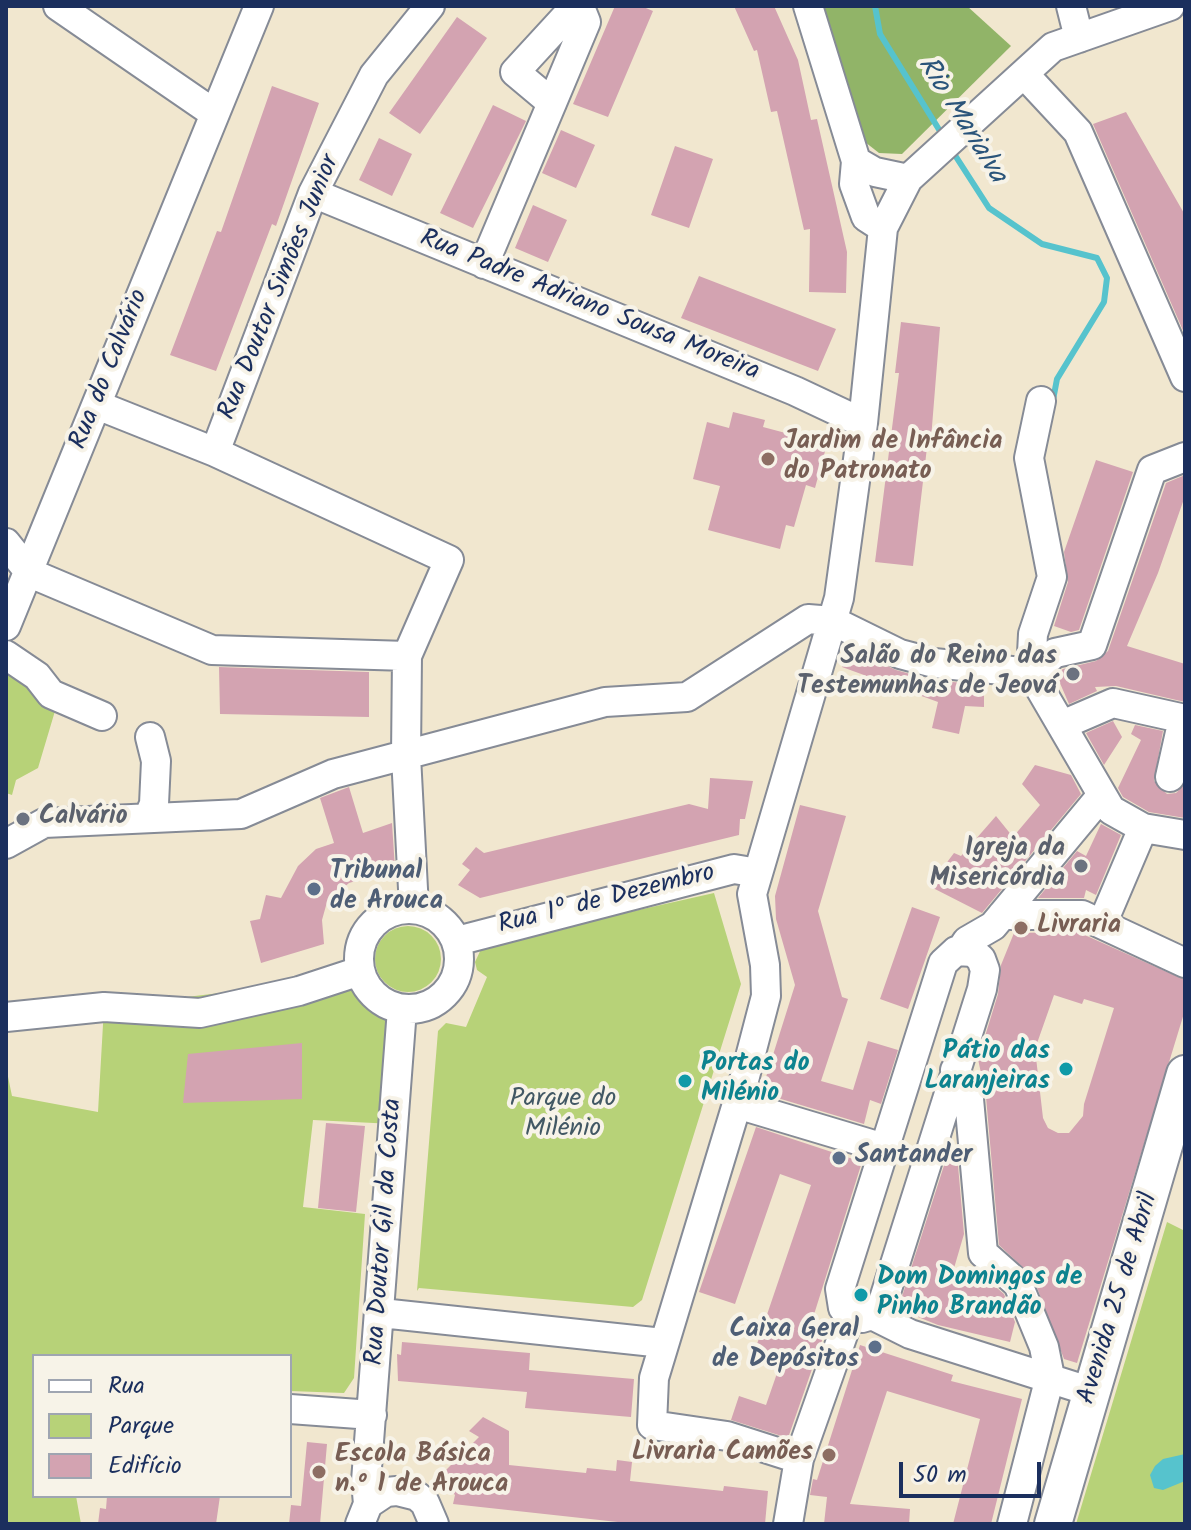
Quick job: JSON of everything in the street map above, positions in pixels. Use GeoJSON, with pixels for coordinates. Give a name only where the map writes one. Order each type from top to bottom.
{"type":"FeatureCollection","features":[{"type":"Feature","properties":{"kind":"main road","name":"Avenida 25 de Abril"},"geometry":{"type":"LineString","coordinates":[[1053,1524],[1185,1074]]}},
{"type":"Feature","properties":{"kind":"street"},"geometry":{"type":"LineString","coordinates":[[58,6],[215,114]]}},
{"type":"Feature","properties":{"kind":"street","name":"Rua do Calvário"},"geometry":{"type":"LineString","coordinates":[[6,626],[259,6]]}},
{"type":"Feature","properties":{"kind":"street","name":"Rua Doutor Simões Junior"},"geometry":{"type":"LineString","coordinates":[[215,452],[313,193],[374,75],[430,6]]}},
{"type":"Feature","properties":{"kind":"street"},"geometry":{"type":"LineString","coordinates":[[808,6],[856,161],[854,184],[866,217],[883,228]]}},
{"type":"Feature","properties":{"kind":"street"},"geometry":{"type":"LineString","coordinates":[[1071,6],[1079,38]]}},
{"type":"Feature","properties":{"kind":"street"},"geometry":{"type":"LineString","coordinates":[[799,1459],[727,1436],[652,1425],[654,1378],[737,1104],[766,996],[765,965],[752,894],[833,621],[863,423],[883,228],[916,171],[1053,47],[1170,6]]}},
{"type":"Feature","properties":{"kind":"street"},"geometry":{"type":"LineString","coordinates":[[1024,74],[1078,132],[1185,377]]}},
{"type":"Feature","properties":{"kind":"street"},"geometry":{"type":"LineString","coordinates":[[484,264],[552,103]]}},
{"type":"Feature","properties":{"kind":"street"},"geometry":{"type":"LineString","coordinates":[[856,161],[875,172],[916,171]]}},
{"type":"Feature","properties":{"kind":"street","name":"Rua Padre Adriano Sousa Moreira"},"geometry":{"type":"LineString","coordinates":[[313,193],[780,385],[863,423]]}},
{"type":"Feature","properties":{"kind":"street"},"geometry":{"type":"LineString","coordinates":[[1041,401],[1029,458],[1052,577],[1033,634],[1031,673],[1111,810],[1143,828],[1185,835]]}},
{"type":"Feature","properties":{"kind":"street"},"geometry":{"type":"LineString","coordinates":[[97,405],[215,452],[449,560],[407,656],[406,756],[414,908]]}},
{"type":"Feature","properties":{"kind":"street"},"geometry":{"type":"LineString","coordinates":[[6,844],[44,823],[241,814],[333,774],[605,702],[687,697],[808,619],[833,621],[900,654],[934,663],[1031,673],[1055,653],[1092,645],[1152,470],[1185,457]]}},
{"type":"Feature","properties":{"kind":"street"},"geometry":{"type":"LineString","coordinates":[[6,543],[30,573],[212,650],[407,656]]}},
{"type":"Feature","properties":{"kind":"street"},"geometry":{"type":"LineString","coordinates":[[6,655],[37,676],[51,694],[102,716]]}},
{"type":"Feature","properties":{"kind":"street"},"geometry":{"type":"LineString","coordinates":[[1062,725],[1113,703],[1184,719],[1170,777]]}},
{"type":"Feature","properties":{"kind":"street"},"geometry":{"type":"LineString","coordinates":[[148,818],[154,804],[155,777],[150,737]]}},
{"type":"Feature","properties":{"kind":"street"},"geometry":{"type":"LineString","coordinates":[[961,950],[967,941],[993,926],[1102,795]]}},
{"type":"Feature","properties":{"kind":"street"},"geometry":{"type":"LineString","coordinates":[[1103,922],[1143,828]]}},
{"type":"Feature","properties":{"kind":"street","name":"Rua 1º de Dezembro"},"geometry":{"type":"LineString","coordinates":[[457,941],[734,869],[758,873]]}},
{"type":"Feature","properties":{"kind":"street"},"geometry":{"type":"LineString","coordinates":[[414,908],[440,918],[457,941],[459,966],[446,993],[418,1009],[402,1009],[375,996],[360,971],[358,955],[371,925],[398,909],[414,908]]}},
{"type":"Feature","properties":{"kind":"street"},"geometry":{"type":"LineString","coordinates":[[1002,915],[1082,915],[1103,922],[1185,963]]}},
{"type":"Feature","properties":{"kind":"street"},"geometry":{"type":"LineString","coordinates":[[788,1524],[799,1459],[861,1315],[887,1291],[955,1070],[985,970],[981,959],[973,952],[961,950],[949,955],[943,963],[839,1298],[861,1315],[910,1334],[1092,1392]]}},
{"type":"Feature","properties":{"kind":"street"},"geometry":{"type":"LineString","coordinates":[[6,1017],[104,1007],[200,1013],[299,991],[360,971]]}},
{"type":"Feature","properties":{"kind":"street","name":"Rua Doutor Gil da Costa"},"geometry":{"type":"LineString","coordinates":[[364,1514],[402,1009]]}},
{"type":"Feature","properties":{"kind":"street"},"geometry":{"type":"LineString","coordinates":[[955,1070],[969,1099],[983,1253],[1018,1284],[1044,1347],[1050,1377]]}},
{"type":"Feature","properties":{"kind":"street"},"geometry":{"type":"LineString","coordinates":[[737,1104],[884,1148]]}},
{"type":"Feature","properties":{"kind":"street"},"geometry":{"type":"LineString","coordinates":[[381,1313],[663,1343]]}},
{"type":"Feature","properties":{"kind":"street","name":"Avenida 25 de Abril"},"geometry":{"type":"LineString","coordinates":[[1012,1524],[1050,1377]]}},
{"type":"Feature","properties":{"kind":"street"},"geometry":{"type":"LineString","coordinates":[[292,1409],[372,1415]]}},
{"type":"Feature","properties":{"kind":"street"},"geometry":{"type":"LineString","coordinates":[[369,1454],[397,1491]]}},
{"type":"Feature","properties":{"kind":"street"},"geometry":{"type":"LineString","coordinates":[[364,1514],[386,1492],[407,1492],[425,1503],[435,1523]]}},
{"type":"Feature","properties":{"kind":"green space"},"geometry":{"type":"Polygon","coordinates":[[[819,6],[967,6],[1011,46],[902,154],[879,153],[865,142],[819,6]]]}},
{"type":"Feature","properties":{"kind":"green space"},"geometry":{"type":"Polygon","coordinates":[[[6,664],[55,711],[38,768],[16,780],[12,795],[6,793],[6,664]]]}},
{"type":"Feature","properties":{"kind":"green space","name":"Parque do Milénio"},"geometry":{"type":"Polygon","coordinates":[[[714,893],[741,984],[642,1300],[633,1307],[419,1288],[417,1291],[438,1031],[446,1023],[466,1027],[487,977],[477,970],[475,962],[483,945],[714,893]]]}},
{"type":"Feature","properties":{"kind":"green space"},"geometry":{"type":"Polygon","coordinates":[[[408,926],[421,929],[431,936],[438,946],[441,959],[438,972],[431,982],[421,989],[408,992],[395,989],[385,982],[378,972],[375,959],[378,946],[385,936],[395,929],[408,926]]]}},
{"type":"Feature","properties":{"kind":"green space"},"geometry":{"type":"Polygon","coordinates":[[[335,979],[402,1009],[394,1124],[313,1120],[303,1207],[365,1214],[354,1378],[344,1393],[292,1391],[292,1354],[32,1354],[32,1498],[76,1498],[81,1524],[6,1524],[6,1067],[12,1096],[98,1112],[104,1007],[335,979]]]}},
{"type":"Feature","properties":{"kind":"green space"},"geometry":{"type":"Polygon","coordinates":[[[1167,1222],[1185,1231],[1185,1524],[1076,1524],[1167,1222]]]}},
{"type":"Feature","properties":{"kind":"water"},"geometry":{"type":"Polygon","coordinates":[[[1185,1454],[1185,1481],[1163,1490],[1154,1488],[1150,1475],[1155,1466],[1163,1459],[1185,1454]]]}},
{"type":"Feature","properties":{"kind":"building"},"geometry":{"type":"Polygon","coordinates":[[[615,6],[641,6],[653,11],[608,117],[573,104],[615,6]]]}},
{"type":"Feature","properties":{"kind":"building"},"geometry":{"type":"Polygon","coordinates":[[[734,6],[774,6],[798,60],[811,120],[817,119],[847,252],[846,293],[809,292],[810,229],[804,230],[777,111],[771,112],[757,50],[754,51],[734,6]]]}},
{"type":"Feature","properties":{"kind":"building"},"geometry":{"type":"Polygon","coordinates":[[[457,17],[487,38],[420,134],[389,113],[457,17]]]}},
{"type":"Feature","properties":{"kind":"building"},"geometry":{"type":"Polygon","coordinates":[[[272,86],[319,103],[276,226],[272,224],[216,371],[170,355],[217,231],[221,232],[272,86]]]}},
{"type":"Feature","properties":{"kind":"building"},"geometry":{"type":"Polygon","coordinates":[[[493,105],[526,121],[473,228],[440,213],[493,105]]]}},
{"type":"Feature","properties":{"kind":"building"},"geometry":{"type":"Polygon","coordinates":[[[1126,112],[1185,215],[1185,335],[1093,124],[1126,112]]]}},
{"type":"Feature","properties":{"kind":"building"},"geometry":{"type":"Polygon","coordinates":[[[561,130],[595,145],[576,188],[542,173],[561,130]]]}},
{"type":"Feature","properties":{"kind":"building"},"geometry":{"type":"Polygon","coordinates":[[[379,138],[412,154],[392,196],[359,180],[379,138]]]}},
{"type":"Feature","properties":{"kind":"building"},"geometry":{"type":"Polygon","coordinates":[[[675,146],[713,159],[689,228],[651,215],[675,146]]]}},
{"type":"Feature","properties":{"kind":"building"},"geometry":{"type":"Polygon","coordinates":[[[533,205],[567,220],[548,262],[515,248],[533,205]]]}},
{"type":"Feature","properties":{"kind":"building"},"geometry":{"type":"Polygon","coordinates":[[[699,276],[836,329],[818,371],[681,318],[699,276]]]}},
{"type":"Feature","properties":{"kind":"building"},"geometry":{"type":"Polygon","coordinates":[[[901,322],[940,327],[931,439],[928,439],[913,566],[875,562],[899,373],[895,373],[901,322]]]}},
{"type":"Feature","properties":{"kind":"building","name":"Jardim de Infância do Patronato"},"geometry":{"type":"Polygon","coordinates":[[[733,412],[765,420],[763,427],[827,444],[815,488],[806,485],[794,527],[786,525],[780,549],[708,530],[720,486],[693,479],[707,422],[729,428],[733,412]]]}},
{"type":"Feature","properties":{"kind":"building"},"geometry":{"type":"Polygon","coordinates":[[[1096,460],[1133,472],[1079,630],[1071,632],[1054,626],[1068,582],[1064,552],[1096,460]]]}},
{"type":"Feature","properties":{"kind":"building"},"geometry":{"type":"Polygon","coordinates":[[[1185,475],[1185,496],[1158,573],[1127,646],[1185,664],[1185,702],[1116,686],[1095,687],[1097,691],[1069,704],[1056,674],[1063,669],[1096,661],[1108,651],[1166,483],[1185,475]]]}},
{"type":"Feature","properties":{"kind":"building"},"geometry":{"type":"Polygon","coordinates":[[[851,649],[896,670],[932,680],[984,685],[984,707],[965,706],[959,734],[932,728],[938,702],[842,667],[851,649]]]}},
{"type":"Feature","properties":{"kind":"building"},"geometry":{"type":"Polygon","coordinates":[[[219,667],[369,672],[369,717],[220,714],[219,667]]]}},
{"type":"Feature","properties":{"kind":"building"},"geometry":{"type":"Polygon","coordinates":[[[1113,721],[1122,737],[1104,765],[1086,733],[1113,721]]]}},
{"type":"Feature","properties":{"kind":"building"},"geometry":{"type":"Polygon","coordinates":[[[1135,725],[1163,731],[1154,781],[1167,794],[1176,793],[1185,784],[1185,818],[1149,812],[1123,797],[1118,788],[1141,740],[1131,734],[1135,725]]]}},
{"type":"Feature","properties":{"kind":"building"},"geometry":{"type":"Polygon","coordinates":[[[1035,765],[1071,775],[1081,794],[982,913],[929,886],[954,853],[961,856],[996,816],[1013,837],[1040,805],[1022,784],[1035,765]]]}},
{"type":"Feature","properties":{"kind":"building"},"geometry":{"type":"Polygon","coordinates":[[[710,778],[753,781],[745,819],[740,819],[739,835],[480,898],[458,885],[470,870],[462,864],[476,847],[484,853],[689,804],[708,809],[710,778]]]}},
{"type":"Feature","properties":{"kind":"building","name":"Tribunal de Arouca"},"geometry":{"type":"Polygon","coordinates":[[[349,787],[363,833],[392,823],[395,869],[349,883],[327,902],[322,920],[324,944],[261,963],[250,921],[260,919],[266,895],[281,898],[298,866],[316,849],[334,843],[320,798],[349,787]]]}},
{"type":"Feature","properties":{"kind":"building"},"geometry":{"type":"Polygon","coordinates":[[[800,805],[846,816],[818,911],[842,997],[848,999],[821,1081],[853,1090],[868,1041],[898,1050],[881,1104],[870,1100],[864,1124],[761,1093],[795,985],[776,919],[775,896],[800,805]]]}},
{"type":"Feature","properties":{"kind":"building"},"geometry":{"type":"Polygon","coordinates":[[[1101,824],[1121,835],[1096,895],[1086,890],[1084,898],[1038,898],[1077,851],[1086,856],[1101,824]]]}},
{"type":"Feature","properties":{"kind":"building"},"geometry":{"type":"Polygon","coordinates":[[[912,907],[940,917],[908,1009],[880,999],[912,907]]]}},
{"type":"Feature","properties":{"kind":"building"},"geometry":{"type":"Polygon","coordinates":[[[1078,932],[1185,980],[1185,1010],[1077,1363],[1064,1359],[1033,1277],[999,1245],[986,1097],[978,1059],[998,994],[1001,965],[1014,933],[1078,932]],[[1054,995],[1035,1049],[1043,1118],[1048,1128],[1058,1133],[1069,1133],[1083,1116],[1114,1008],[1084,999],[1082,1004],[1054,995]]]}},
{"type":"Feature","properties":{"kind":"building"},"geometry":{"type":"Polygon","coordinates":[[[302,1043],[302,1099],[183,1103],[188,1054],[302,1043]]]}},
{"type":"Feature","properties":{"kind":"building"},"geometry":{"type":"Polygon","coordinates":[[[326,1123],[365,1126],[356,1212],[318,1208],[326,1123]]]}},
{"type":"Feature","properties":{"kind":"building"},"geometry":{"type":"Polygon","coordinates":[[[756,1127],[862,1162],[811,1324],[826,1329],[788,1438],[731,1420],[739,1396],[766,1405],[783,1356],[756,1347],[811,1185],[780,1174],[735,1304],[699,1292],[756,1127]]]}},
{"type":"Feature","properties":{"kind":"building"},"geometry":{"type":"Polygon","coordinates":[[[948,1153],[957,1154],[964,1234],[952,1275],[997,1288],[1004,1294],[1015,1322],[1010,1342],[938,1325],[898,1309],[948,1153]]]}},
{"type":"Feature","properties":{"kind":"building"},"geometry":{"type":"Polygon","coordinates":[[[402,1342],[530,1353],[529,1370],[634,1379],[631,1417],[525,1408],[527,1392],[398,1381],[397,1354],[401,1355],[402,1342]]]}},
{"type":"Feature","properties":{"kind":"building"},"geometry":{"type":"Polygon","coordinates":[[[860,1345],[953,1375],[951,1381],[1022,1399],[991,1524],[953,1524],[980,1419],[887,1391],[850,1504],[910,1509],[909,1524],[824,1524],[827,1497],[810,1495],[813,1479],[817,1480],[860,1345]]]}},
{"type":"Feature","properties":{"kind":"building"},"geometry":{"type":"Polygon","coordinates":[[[483,1417],[509,1431],[509,1465],[586,1473],[587,1468],[616,1471],[617,1460],[632,1462],[630,1481],[723,1491],[724,1486],[768,1491],[765,1524],[636,1524],[453,1504],[455,1495],[438,1478],[479,1437],[469,1431],[483,1417]]]}},
{"type":"Feature","properties":{"kind":"building"},"geometry":{"type":"Polygon","coordinates":[[[307,1442],[327,1444],[320,1524],[289,1524],[291,1505],[301,1506],[307,1442]]]}},
{"type":"Feature","properties":{"kind":"building"},"geometry":{"type":"Polygon","coordinates":[[[107,1498],[220,1498],[216,1524],[98,1524],[100,1508],[106,1509],[107,1498]]]}},
{"type":"Feature","properties":{"kind":"waterway","name":"Rio Marialva"},"geometry":{"type":"LineString","coordinates":[[875,6],[880,34],[943,136]]}},
{"type":"Feature","properties":{"kind":"waterway","name":"Rio Marialva"},"geometry":{"type":"LineString","coordinates":[[951,149],[989,208],[1042,244],[1097,258],[1107,278],[1104,302],[1057,379],[1053,400]]}},
{"type":"Feature","properties":{"kind":"place","name":"Jardim de Infância do Patronato"},"geometry":{"type":"Point","coordinates":[768,459]}},
{"type":"Feature","properties":{"kind":"place","name":"Salão do Reino das Testemunhas de Jeová"},"geometry":{"type":"Point","coordinates":[1073,674]}},
{"type":"Feature","properties":{"kind":"place","name":"Calvário"},"geometry":{"type":"Point","coordinates":[23,819]}},
{"type":"Feature","properties":{"kind":"place","name":"Igreja da Misericórdia"},"geometry":{"type":"Point","coordinates":[1081,866]}},
{"type":"Feature","properties":{"kind":"place","name":"Tribunal de Arouca"},"geometry":{"type":"Point","coordinates":[314,889]}},
{"type":"Feature","properties":{"kind":"place","name":"Livraria"},"geometry":{"type":"Point","coordinates":[1021,928]}},
{"type":"Feature","properties":{"kind":"place","name":"Pátio das Laranjeiras"},"geometry":{"type":"Point","coordinates":[1066,1069]}},
{"type":"Feature","properties":{"kind":"place","name":"Portas do Milénio"},"geometry":{"type":"Point","coordinates":[685,1081]}},
{"type":"Feature","properties":{"kind":"place","name":"Santander"},"geometry":{"type":"Point","coordinates":[839,1158]}},
{"type":"Feature","properties":{"kind":"place","name":"Dom Domingos de Pinho Brandão"},"geometry":{"type":"Point","coordinates":[861,1295]}},
{"type":"Feature","properties":{"kind":"place","name":"Caixa Geral de Depósitos"},"geometry":{"type":"Point","coordinates":[875,1347]}},
{"type":"Feature","properties":{"kind":"place","name":"Livraria Camões"},"geometry":{"type":"Point","coordinates":[829,1455]}},
{"type":"Feature","properties":{"kind":"place","name":"Escola Básica n.º 1 de Arouca"},"geometry":{"type":"Point","coordinates":[319,1472]}}]}
